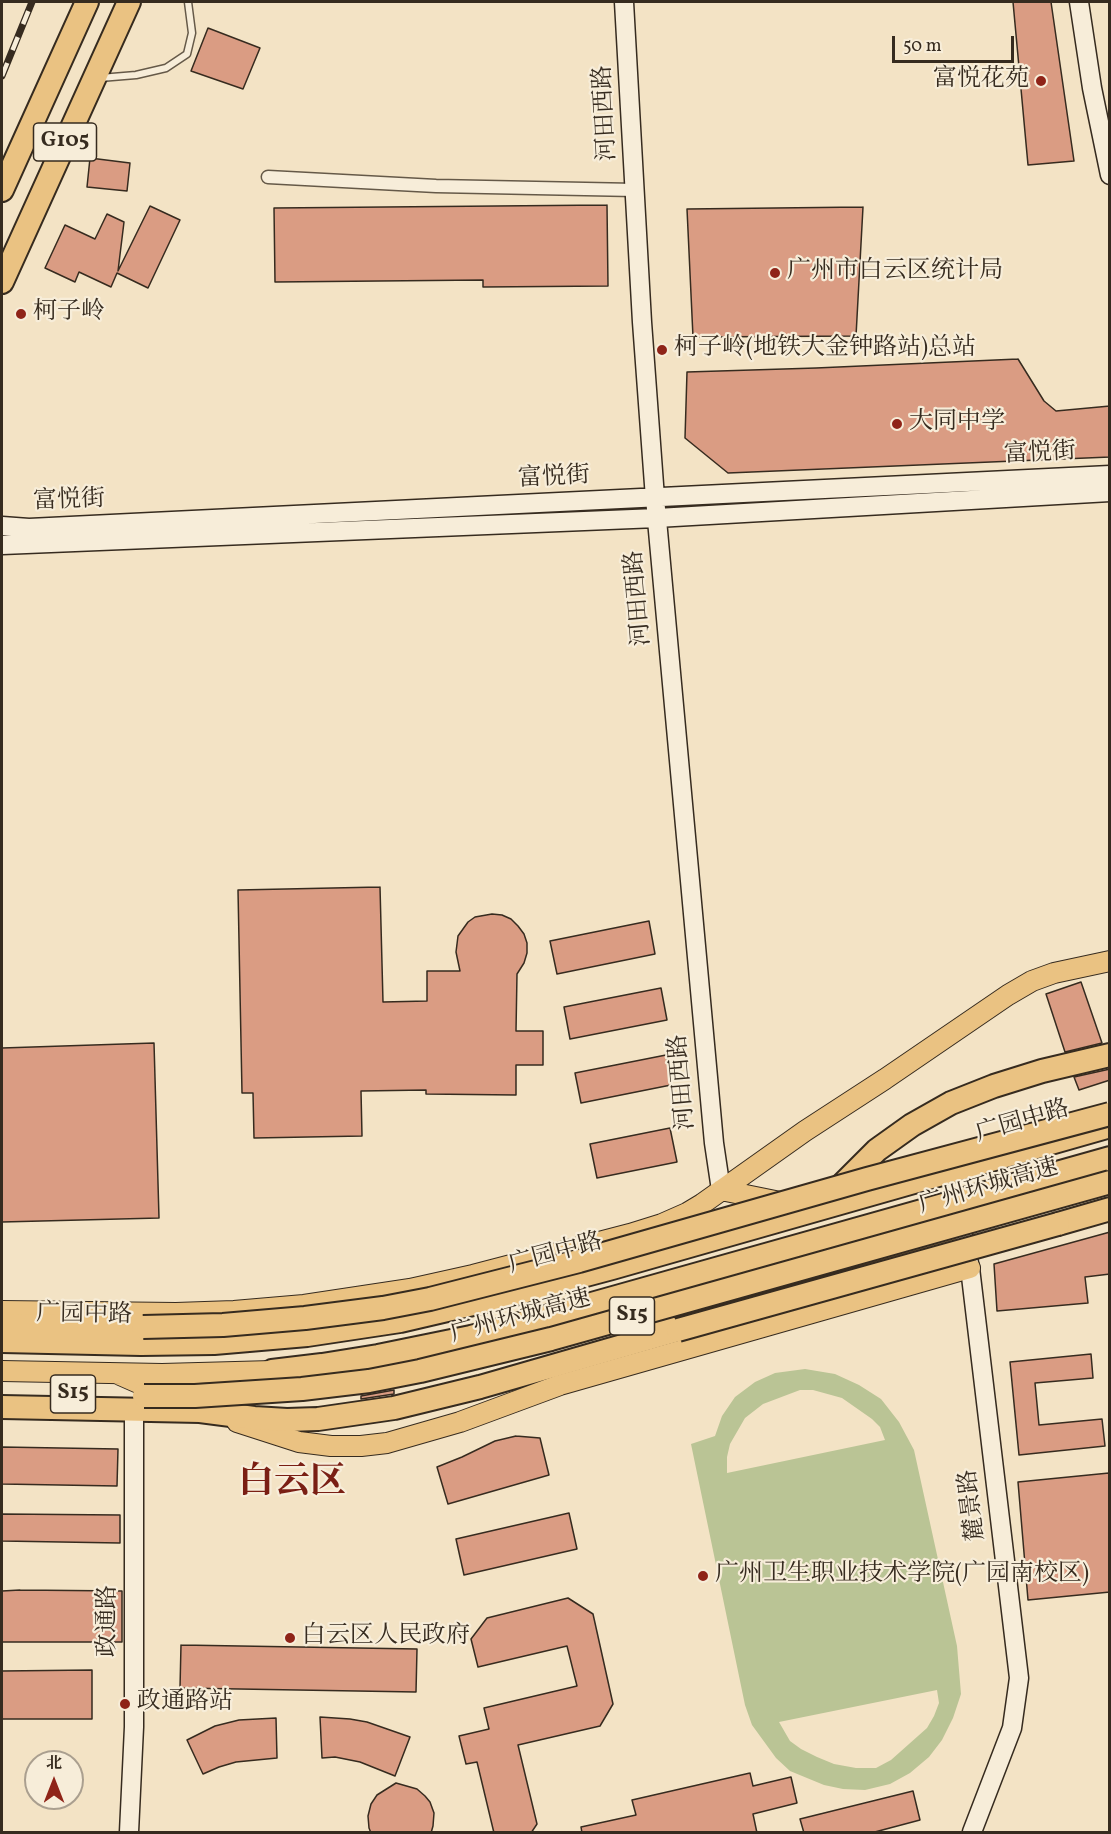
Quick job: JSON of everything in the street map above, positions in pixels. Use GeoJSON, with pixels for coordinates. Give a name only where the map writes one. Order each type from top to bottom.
{"type":"FeatureCollection","features":[{"type":"Feature","properties":{"kind":"highway","name":"G105"},"geometry":{"type":"LineString","coordinates":[[2,190],[87,2]]}},
{"type":"Feature","properties":{"kind":"highway","name":"G105"},"geometry":{"type":"LineString","coordinates":[[2,282],[129,2]]}},
{"type":"Feature","properties":{"kind":"highway"},"geometry":{"type":"LineString","coordinates":[[818,1209],[877,1150],[912,1125],[951,1103],[1023,1077],[1110,1055]]}},
{"type":"Feature","properties":{"kind":"highway","name":"广州环城高速"},"geometry":{"type":"LineString","coordinates":[[2,1325],[143,1327],[223,1325],[383,1308],[450,1294],[568,1264],[867,1179],[1110,1114]]}},
{"type":"Feature","properties":{"kind":"highway","name":"广园中路"},"geometry":{"type":"LineString","coordinates":[[2,1341],[214,1343],[307,1335],[388,1323],[487,1301],[612,1268],[1110,1126]]}},
{"type":"Feature","properties":{"kind":"highway"},"geometry":{"type":"LineString","coordinates":[[200,1411],[272,1371],[378,1356],[535,1320],[1110,1158]]}},
{"type":"Feature","properties":{"kind":"highway","name":"广州环城高速"},"geometry":{"type":"LineString","coordinates":[[2,1393],[144,1396],[246,1393],[313,1388],[420,1371],[551,1339],[1110,1182]]}},
{"type":"Feature","properties":{"kind":"highway"},"geometry":{"type":"LineString","coordinates":[[2,1407],[200,1411],[287,1420],[363,1414],[480,1387],[1110,1209]]}},
{"type":"Feature","properties":{"kind":"main road"},"geometry":{"type":"LineString","coordinates":[[2,1311],[176,1314],[278,1308],[347,1300],[473,1275],[662,1224],[687,1213],[1008,995],[1032,981],[1054,973],[1110,961]]}},
{"type":"Feature","properties":{"kind":"main road"},"geometry":{"type":"LineString","coordinates":[[721,1190],[818,1209]]}},
{"type":"Feature","properties":{"kind":"main road"},"geometry":{"type":"LineString","coordinates":[[438,1344],[485,1348],[534,1348],[593,1337],[736,1300],[1110,1192]]}},
{"type":"Feature","properties":{"kind":"main road"},"geometry":{"type":"LineString","coordinates":[[559,1253],[612,1268]]}},
{"type":"Feature","properties":{"kind":"main road"},"geometry":{"type":"LineString","coordinates":[[118,1374],[200,1411],[299,1442],[331,1446],[387,1443],[460,1422],[560,1385],[970,1268]]}},
{"type":"Feature","properties":{"kind":"main road"},"geometry":{"type":"LineString","coordinates":[[650,1288],[736,1300]]}},
{"type":"Feature","properties":{"kind":"main road"},"geometry":{"type":"LineString","coordinates":[[214,1343],[278,1308]]}},
{"type":"Feature","properties":{"kind":"main road"},"geometry":{"type":"LineString","coordinates":[[2,1371],[118,1374],[272,1371]]}},
{"type":"Feature","properties":{"kind":"street","name":"河田西路"},"geometry":{"type":"LineString","coordinates":[[624,2],[655,498],[714,1143],[721,1190]]}},
{"type":"Feature","properties":{"kind":"street"},"geometry":{"type":"LineString","coordinates":[[1079,2],[1092,88],[1110,175]]}},
{"type":"Feature","properties":{"kind":"street"},"geometry":{"type":"LineString","coordinates":[[268,177],[436,186],[635,190]]}},
{"type":"Feature","properties":{"kind":"street","name":"富悦街"},"geometry":{"type":"LineString","coordinates":[[2,545],[657,518],[803,500],[1110,475]]}},
{"type":"Feature","properties":{"kind":"street","name":"富悦街"},"geometry":{"type":"LineString","coordinates":[[2,526],[29,528],[655,498],[803,500],[1110,492]]}},
{"type":"Feature","properties":{"kind":"street","name":"麓景路"},"geometry":{"type":"LineString","coordinates":[[955,1202],[970,1268],[1019,1678],[1012,1728],[972,1833]]}},
{"type":"Feature","properties":{"kind":"street","name":"政通路"},"geometry":{"type":"LineString","coordinates":[[129,1833],[134,1727],[134,1410]]}},
{"type":"Feature","properties":{"kind":"lane"},"geometry":{"type":"LineString","coordinates":[[94,79],[136,75],[166,68],[187,54],[192,33],[188,2]]}},
{"type":"Feature","properties":{"kind":"green space"},"geometry":{"type":"Polygon","coordinates":[[[805,1369],[835,1374],[859,1385],[881,1399],[899,1422],[914,1450],[957,1646],[961,1694],[942,1740],[929,1757],[910,1773],[890,1784],[865,1790],[843,1789],[824,1785],[790,1771],[776,1758],[752,1725],[745,1705],[691,1444],[715,1436],[722,1416],[735,1397],[755,1382],[775,1373],[805,1369]],[[800,1390],[763,1404],[745,1418],[730,1444],[727,1473],[885,1440],[880,1427],[872,1419],[842,1398],[813,1390],[800,1390]],[[937,1690],[779,1722],[790,1741],[817,1757],[834,1764],[856,1768],[876,1768],[891,1760],[927,1728],[939,1703],[937,1690]]]}},
{"type":"Feature","properties":{"kind":"building","name":"富悦花苑"},"geometry":{"type":"Polygon","coordinates":[[[1013,2],[1051,2],[1074,161],[1028,165],[1013,2]]]}},
{"type":"Feature","properties":{"kind":"building"},"geometry":{"type":"Polygon","coordinates":[[[208,28],[260,48],[243,89],[191,71],[208,28]]]}},
{"type":"Feature","properties":{"kind":"building"},"geometry":{"type":"Polygon","coordinates":[[[90,158],[130,163],[127,191],[87,187],[90,158]]]}},
{"type":"Feature","properties":{"kind":"building"},"geometry":{"type":"Polygon","coordinates":[[[607,205],[608,286],[483,287],[483,280],[275,282],[274,208],[607,205]]]}},
{"type":"Feature","properties":{"kind":"building"},"geometry":{"type":"Polygon","coordinates":[[[150,206],[180,220],[148,288],[117,273],[111,287],[79,272],[75,282],[45,268],[65,225],[95,239],[107,214],[124,222],[118,271],[150,206]]]}},
{"type":"Feature","properties":{"kind":"building","name":"广州市白云区统计局"},"geometry":{"type":"Polygon","coordinates":[[[863,207],[856,336],[693,337],[687,209],[863,207]]]}},
{"type":"Feature","properties":{"kind":"building","name":"大同中学"},"geometry":{"type":"Polygon","coordinates":[[[1018,359],[1044,401],[1056,411],[1110,406],[1110,457],[728,473],[685,438],[687,372],[1018,359]]]}},
{"type":"Feature","properties":{"kind":"building"},"geometry":{"type":"Polygon","coordinates":[[[380,887],[383,1002],[427,1001],[427,971],[460,971],[456,952],[458,936],[468,922],[475,917],[502,915],[511,919],[518,926],[527,943],[524,963],[517,974],[516,1031],[543,1031],[543,1065],[516,1065],[516,1095],[426,1094],[426,1090],[361,1091],[362,1136],[254,1138],[253,1093],[242,1093],[238,890],[380,887]]]}},
{"type":"Feature","properties":{"kind":"building"},"geometry":{"type":"Polygon","coordinates":[[[649,921],[655,954],[557,974],[550,941],[649,921]]]}},
{"type":"Feature","properties":{"kind":"building"},"geometry":{"type":"Polygon","coordinates":[[[1081,982],[1102,1043],[1065,1052],[1046,994],[1081,982]]]}},
{"type":"Feature","properties":{"kind":"building"},"geometry":{"type":"Polygon","coordinates":[[[661,988],[667,1020],[570,1039],[564,1007],[661,988]]]}},
{"type":"Feature","properties":{"kind":"building"},"geometry":{"type":"Polygon","coordinates":[[[154,1043],[159,1218],[2,1222],[2,1048],[154,1043]]]}},
{"type":"Feature","properties":{"kind":"building"},"geometry":{"type":"Polygon","coordinates":[[[666,1055],[671,1085],[581,1103],[575,1073],[666,1055]]]}},
{"type":"Feature","properties":{"kind":"building"},"geometry":{"type":"Polygon","coordinates":[[[1110,1069],[1110,1080],[1079,1090],[1074,1077],[1110,1069]]]}},
{"type":"Feature","properties":{"kind":"building"},"geometry":{"type":"Polygon","coordinates":[[[670,1128],[677,1162],[597,1178],[590,1144],[670,1128]]]}},
{"type":"Feature","properties":{"kind":"building"},"geometry":{"type":"Polygon","coordinates":[[[1110,1232],[1110,1274],[1085,1277],[1088,1303],[997,1311],[994,1264],[1110,1232]]]}},
{"type":"Feature","properties":{"kind":"building"},"geometry":{"type":"Polygon","coordinates":[[[1091,1354],[1093,1378],[1035,1383],[1039,1425],[1102,1419],[1105,1446],[1019,1455],[1010,1362],[1091,1354]]]}},
{"type":"Feature","properties":{"kind":"building"},"geometry":{"type":"Polygon","coordinates":[[[394,1390],[394,1394],[361,1399],[361,1396],[394,1390]]]}},
{"type":"Feature","properties":{"kind":"building"},"geometry":{"type":"Polygon","coordinates":[[[516,1436],[540,1438],[549,1475],[448,1504],[437,1467],[495,1441],[516,1436]]]}},
{"type":"Feature","properties":{"kind":"building"},"geometry":{"type":"Polygon","coordinates":[[[2,1447],[118,1449],[117,1486],[2,1484],[2,1447]]]}},
{"type":"Feature","properties":{"kind":"building"},"geometry":{"type":"Polygon","coordinates":[[[1109,1473],[1110,1592],[1028,1600],[1018,1482],[1109,1473]]]}},
{"type":"Feature","properties":{"kind":"building"},"geometry":{"type":"Polygon","coordinates":[[[569,1513],[577,1549],[464,1575],[456,1539],[569,1513]]]}},
{"type":"Feature","properties":{"kind":"building"},"geometry":{"type":"Polygon","coordinates":[[[2,1514],[120,1515],[120,1543],[2,1541],[2,1514]]]}},
{"type":"Feature","properties":{"kind":"building"},"geometry":{"type":"Polygon","coordinates":[[[2,1591],[122,1591],[122,1642],[2,1642],[2,1591]]]}},
{"type":"Feature","properties":{"kind":"building"},"geometry":{"type":"Polygon","coordinates":[[[568,1598],[593,1614],[613,1704],[600,1726],[518,1745],[537,1824],[531,1833],[494,1833],[477,1762],[466,1764],[459,1736],[489,1729],[484,1708],[577,1686],[567,1646],[478,1667],[471,1639],[487,1618],[568,1598]]]}},
{"type":"Feature","properties":{"kind":"building"},"geometry":{"type":"Polygon","coordinates":[[[181,1645],[417,1649],[416,1692],[180,1688],[181,1645]]]}},
{"type":"Feature","properties":{"kind":"building"},"geometry":{"type":"Polygon","coordinates":[[[92,1670],[92,1719],[2,1719],[2,1671],[92,1670]]]}},
{"type":"Feature","properties":{"kind":"building"},"geometry":{"type":"Polygon","coordinates":[[[320,1717],[367,1722],[410,1737],[395,1776],[360,1762],[335,1757],[322,1758],[320,1717]]]}},
{"type":"Feature","properties":{"kind":"building"},"geometry":{"type":"Polygon","coordinates":[[[276,1718],[277,1758],[236,1762],[203,1774],[187,1740],[215,1726],[239,1720],[276,1718]]]}},
{"type":"Feature","properties":{"kind":"building"},"geometry":{"type":"Polygon","coordinates":[[[750,1773],[753,1786],[791,1777],[797,1803],[753,1814],[757,1833],[582,1833],[581,1827],[636,1815],[632,1800],[750,1773]]]}},
{"type":"Feature","properties":{"kind":"building"},"geometry":{"type":"Polygon","coordinates":[[[396,1783],[417,1789],[430,1802],[434,1813],[431,1833],[371,1833],[368,1816],[371,1804],[377,1795],[396,1783]]]}},
{"type":"Feature","properties":{"kind":"building"},"geometry":{"type":"Polygon","coordinates":[[[913,1791],[920,1820],[871,1833],[804,1833],[800,1819],[913,1791]]]}},
{"type":"Feature","properties":{"kind":"railway"},"geometry":{"type":"LineString","coordinates":[[2,76],[32,2]]}},
{"type":"Feature","properties":{"kind":"place","name":"富悦花苑"},"geometry":{"type":"Point","coordinates":[1041,81]}},
{"type":"Feature","properties":{"kind":"place","name":"广州市白云区统计局"},"geometry":{"type":"Point","coordinates":[775,273]}},
{"type":"Feature","properties":{"kind":"place","name":"柯子岭"},"geometry":{"type":"Point","coordinates":[21,314]}},
{"type":"Feature","properties":{"kind":"place","name":"柯子岭(地铁大金钟路站)总站"},"geometry":{"type":"Point","coordinates":[662,350]}},
{"type":"Feature","properties":{"kind":"place","name":"大同中学"},"geometry":{"type":"Point","coordinates":[897,424]}},
{"type":"Feature","properties":{"kind":"place","name":"广州卫生职业技术学院(广园南校区)"},"geometry":{"type":"Point","coordinates":[703,1576]}},
{"type":"Feature","properties":{"kind":"place","name":"白云区人民政府"},"geometry":{"type":"Point","coordinates":[290,1638]}},
{"type":"Feature","properties":{"kind":"place","name":"政通路站"},"geometry":{"type":"Point","coordinates":[125,1704]}},
{"type":"Feature","properties":{"kind":"district","name":"白云区"},"geometry":{"type":"Point","coordinates":[292,1485]}}]}
